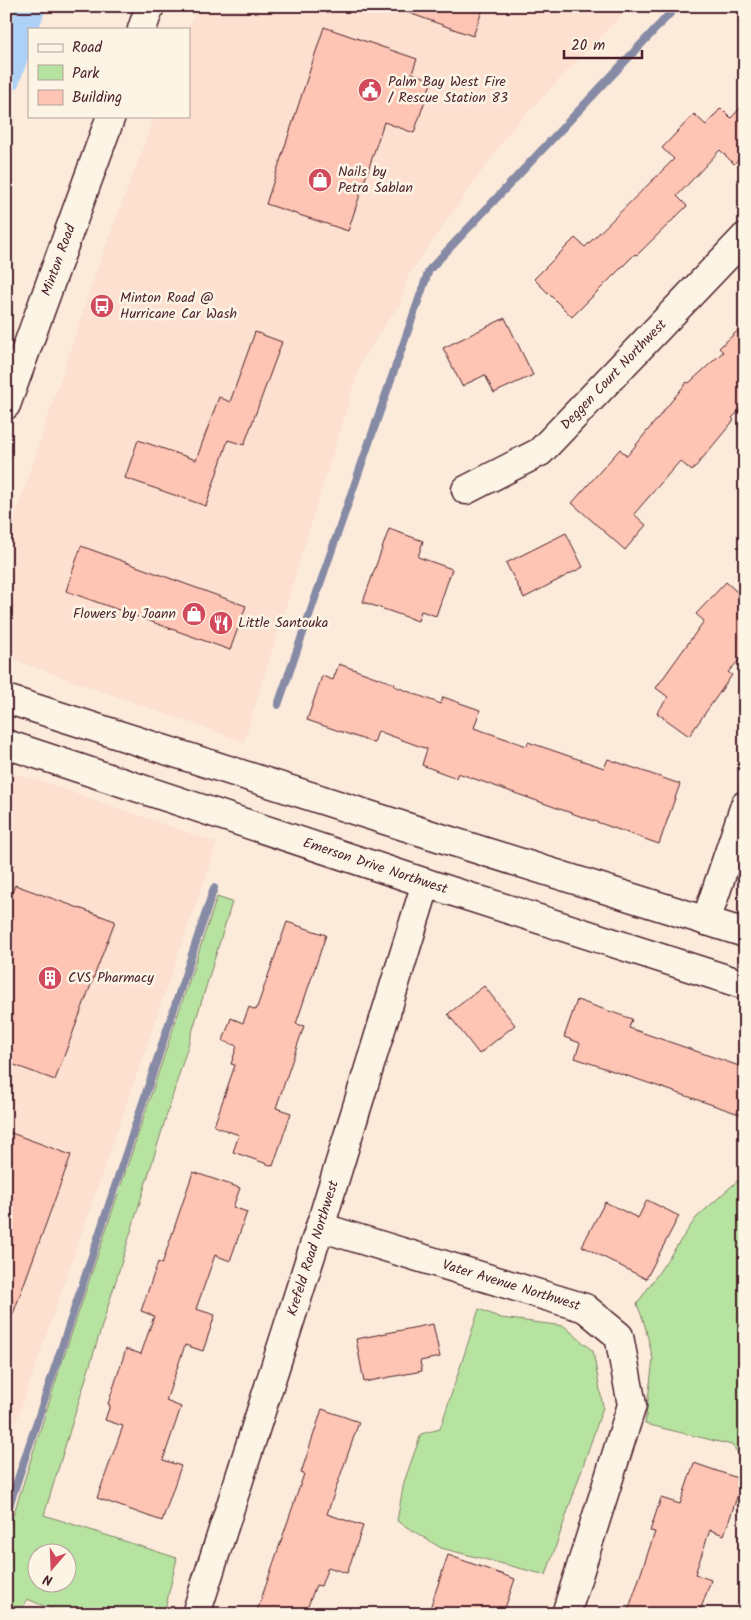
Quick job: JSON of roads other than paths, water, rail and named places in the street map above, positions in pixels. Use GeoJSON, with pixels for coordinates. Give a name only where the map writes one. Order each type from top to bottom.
{"type":"FeatureCollection","features":[{"type":"Feature","properties":{"kind":"street"},"geometry":{"type":"LineString","coordinates":[[142,28],[150,6]]}},
{"type":"Feature","properties":{"kind":"street","name":"Minton Road"},"geometry":{"type":"LineString","coordinates":[[6,406],[110,118]]}},
{"type":"Feature","properties":{"kind":"street","name":"Deggen Court Northwest"},"geometry":{"type":"LineString","coordinates":[[466,490],[540,452],[745,237]]}},
{"type":"Feature","properties":{"kind":"street"},"geometry":{"type":"LineString","coordinates":[[6,699],[438,838],[745,933]]}},
{"type":"Feature","properties":{"kind":"street","name":"Emerson Drive Northwest"},"geometry":{"type":"LineString","coordinates":[[6,744],[426,883],[745,985]]}},
{"type":"Feature","properties":{"kind":"street"},"geometry":{"type":"LineString","coordinates":[[706,921],[745,805]]}},
{"type":"Feature","properties":{"kind":"street","name":"Krefeld Road Northwest"},"geometry":{"type":"LineString","coordinates":[[196,1614],[320,1226],[426,883]]}},
{"type":"Feature","properties":{"kind":"street","name":"Vater Avenue Northwest"},"geometry":{"type":"LineString","coordinates":[[320,1226],[585,1308],[619,1336],[632,1405],[566,1614]]}},
{"type":"Feature","properties":{"kind":"waterway"},"geometry":{"type":"LineString","coordinates":[[6,79],[32,6]]}},
{"type":"Feature","properties":{"kind":"waterway"},"geometry":{"type":"LineString","coordinates":[[278,705],[429,270],[677,6]]}},
{"type":"Feature","properties":{"kind":"waterway"},"geometry":{"type":"LineString","coordinates":[[6,1515],[214,888]]}},
{"type":"Feature","properties":{"kind":"place","name":"Palm Bay West Fire / Rescue Station 83"},"geometry":{"type":"Point","coordinates":[370,90]}},
{"type":"Feature","properties":{"kind":"place","name":"Nails by Petra Sablan"},"geometry":{"type":"Point","coordinates":[320,180]}},
{"type":"Feature","properties":{"kind":"place","name":"Minton Road @ Hurricane Car Wash"},"geometry":{"type":"Point","coordinates":[102,306]}},
{"type":"Feature","properties":{"kind":"place","name":"Flowers by Joann"},"geometry":{"type":"Point","coordinates":[194,614]}},
{"type":"Feature","properties":{"kind":"place","name":"Little Santouka"},"geometry":{"type":"Point","coordinates":[221,623]}},
{"type":"Feature","properties":{"kind":"place","name":"CVS Pharmacy"},"geometry":{"type":"Point","coordinates":[50,978]}}]}
